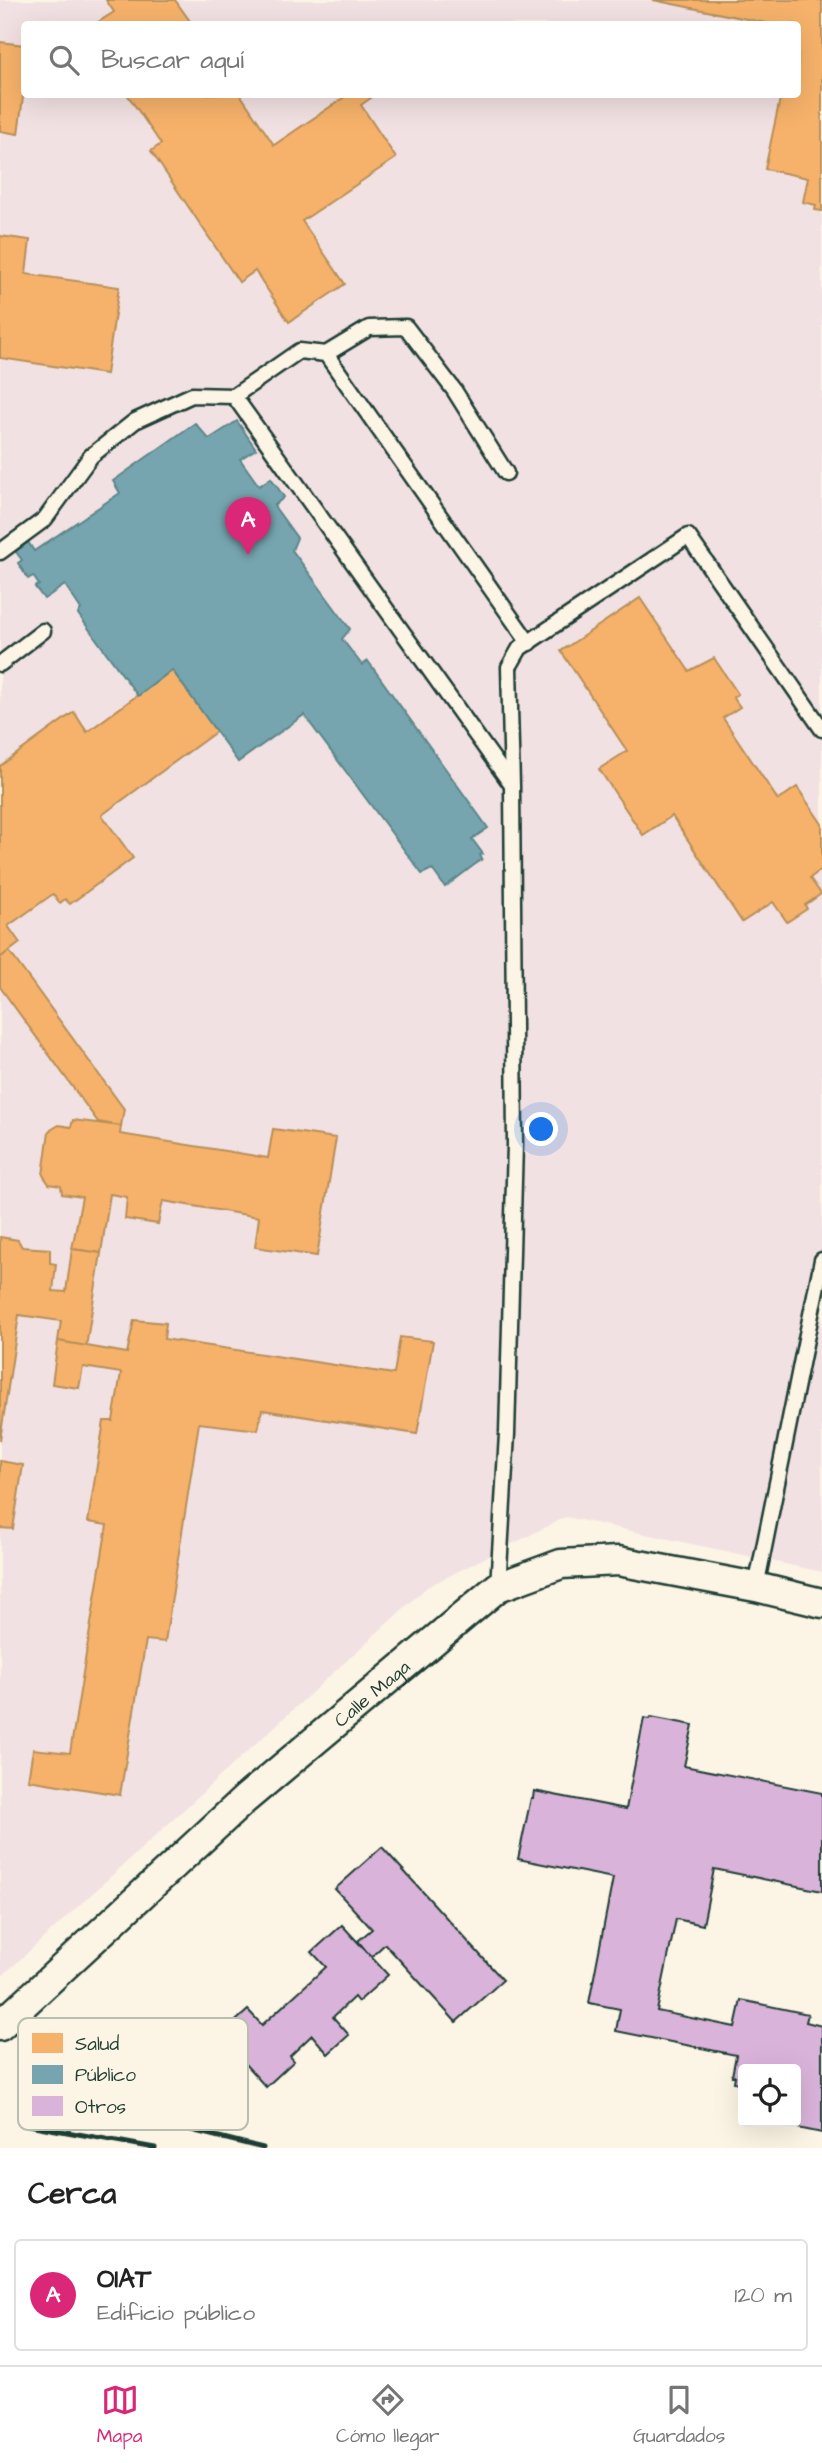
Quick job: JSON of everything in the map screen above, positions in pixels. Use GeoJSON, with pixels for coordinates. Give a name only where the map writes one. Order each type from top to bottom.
{"type":"FeatureCollection","features":[{"type":"Feature","properties":{"kind":"street","name":"Calle Maga"},"geometry":{"type":"LineString","coordinates":[[0,2026],[245,1799],[498,1587],[561,1564],[618,1561],[756,1587],[822,1603]]}},
{"type":"Feature","properties":{"kind":"lane"},"geometry":{"type":"LineString","coordinates":[[0,552],[45,519],[91,456],[135,421],[192,395],[234,396],[299,351],[326,354],[369,328],[406,327],[454,390],[506,473]]}},
{"type":"Feature","properties":{"kind":"lane"},"geometry":{"type":"LineString","coordinates":[[326,354],[529,643]]}},
{"type":"Feature","properties":{"kind":"lane"},"geometry":{"type":"LineString","coordinates":[[234,396],[512,786]]}},
{"type":"Feature","properties":{"kind":"lane"},"geometry":{"type":"LineString","coordinates":[[498,1587],[507,1434],[515,1144],[509,667],[520,648],[688,536],[822,729]]}},
{"type":"Feature","properties":{"kind":"lane"},"geometry":{"type":"LineString","coordinates":[[0,664],[43,631]]}},
{"type":"Feature","properties":{"kind":"lane"},"geometry":{"type":"LineString","coordinates":[[756,1587],[822,1260]]}},
{"type":"Feature","properties":{"kind":"shaded area"},"geometry":{"type":"Polygon","coordinates":[[[0,0],[822,0],[822,1572],[566,1517],[427,1587],[0,1978],[0,0]]]}},
{"type":"Feature","properties":{"kind":"building: Salud"},"geometry":{"type":"Polygon","coordinates":[[[106,0],[175,0],[190,21],[100,21],[114,12],[106,0]]]}},
{"type":"Feature","properties":{"kind":"building: Salud"},"geometry":{"type":"Polygon","coordinates":[[[653,0],[822,0],[822,211],[815,210],[816,205],[803,202],[808,178],[765,169],[780,98],[801,98],[801,21],[756,21],[653,0]]]}},
{"type":"Feature","properties":{"kind":"building: Salud"},"geometry":{"type":"Polygon","coordinates":[[[0,42],[21,45],[23,98],[18,134],[0,131],[0,42]]]}},
{"type":"Feature","properties":{"kind":"building: Salud"},"geometry":{"type":"Polygon","coordinates":[[[130,98],[243,98],[274,145],[343,98],[371,98],[361,105],[396,158],[302,221],[345,284],[289,322],[255,271],[239,282],[151,151],[161,144],[130,98]]]}},
{"type":"Feature","properties":{"kind":"building: Salud"},"geometry":{"type":"Polygon","coordinates":[[[0,236],[30,240],[26,274],[119,287],[106,374],[0,358],[0,236]]]}},
{"type":"Feature","properties":{"kind":"building: Salud"},"geometry":{"type":"Polygon","coordinates":[[[640,598],[689,671],[714,658],[738,694],[733,697],[740,707],[723,718],[778,800],[797,787],[822,824],[822,869],[810,878],[821,894],[805,905],[807,909],[787,922],[773,902],[742,922],[672,816],[643,835],[599,769],[627,751],[561,651],[640,598]]]}},
{"type":"Feature","properties":{"kind":"building: Salud"},"geometry":{"type":"Polygon","coordinates":[[[172,670],[217,731],[102,815],[133,858],[70,904],[65,899],[60,903],[53,894],[8,926],[20,943],[0,958],[0,766],[74,712],[87,732],[172,670]]]}},
{"type":"Feature","properties":{"kind":"building: Salud"},"geometry":{"type":"Polygon","coordinates":[[[9,951],[124,1109],[121,1126],[98,1122],[0,987],[0,958],[9,951]]]}},
{"type":"Feature","properties":{"kind":"building: Salud"},"geometry":{"type":"Polygon","coordinates":[[[73,1120],[121,1126],[120,1134],[268,1158],[273,1129],[336,1138],[317,1256],[255,1247],[259,1217],[163,1201],[158,1224],[125,1219],[127,1197],[110,1194],[101,1253],[72,1249],[82,1197],[62,1194],[61,1186],[49,1184],[43,1175],[49,1131],[59,1125],[71,1127],[73,1120]]]}},
{"type":"Feature","properties":{"kind":"building: Salud"},"geometry":{"type":"Polygon","coordinates":[[[0,1237],[18,1240],[22,1247],[50,1249],[50,1263],[56,1264],[53,1291],[66,1292],[72,1249],[101,1253],[86,1347],[58,1341],[61,1321],[19,1315],[0,1440],[0,1237]]]}},
{"type":"Feature","properties":{"kind":"building: Salud"},"geometry":{"type":"Polygon","coordinates":[[[134,1320],[166,1323],[164,1339],[394,1374],[400,1337],[433,1341],[417,1434],[262,1410],[258,1430],[199,1423],[165,1642],[146,1640],[120,1795],[28,1780],[33,1749],[70,1753],[107,1525],[88,1522],[104,1421],[113,1421],[121,1373],[83,1367],[79,1388],[52,1384],[58,1341],[127,1353],[134,1320]]]}},
{"type":"Feature","properties":{"kind":"building: Salud"},"geometry":{"type":"Polygon","coordinates":[[[0,1461],[23,1465],[13,1529],[0,1528],[0,1461]]]}},
{"type":"Feature","properties":{"kind":"building: Público"},"geometry":{"type":"Polygon","coordinates":[[[237,421],[256,449],[240,459],[259,486],[271,478],[284,497],[274,506],[297,538],[292,550],[350,629],[342,639],[362,665],[368,661],[488,828],[472,839],[483,854],[480,855],[482,859],[445,887],[432,869],[422,874],[304,715],[238,762],[172,670],[138,696],[78,614],[81,609],[65,585],[44,599],[35,587],[39,585],[33,576],[28,579],[18,563],[22,560],[13,548],[26,539],[34,551],[120,493],[113,481],[195,423],[209,439],[237,421]]]}},
{"type":"Feature","properties":{"kind":"building: Otros"},"geometry":{"type":"Polygon","coordinates":[[[651,1717],[693,1725],[684,1766],[822,1793],[822,1891],[714,1869],[703,1925],[676,1919],[657,2011],[735,2027],[741,2000],[808,2014],[806,2022],[822,2026],[822,2133],[793,2127],[801,2127],[801,2064],[738,2064],[738,2083],[734,2082],[735,2076],[732,2076],[736,2055],[616,2031],[620,2009],[589,2003],[613,1878],[518,1859],[534,1791],[626,1809],[644,1718],[651,1717]]]}},
{"type":"Feature","properties":{"kind":"building: Otros"},"geometry":{"type":"Polygon","coordinates":[[[382,1847],[503,1980],[456,2022],[385,1944],[371,1957],[358,1941],[372,1929],[335,1889],[382,1847]]]}},
{"type":"Feature","properties":{"kind":"building: Otros"},"geometry":{"type":"Polygon","coordinates":[[[342,1925],[388,1975],[358,2002],[354,1997],[333,2017],[349,2035],[328,2054],[312,2035],[290,2056],[294,2061],[266,2087],[248,2067],[248,2018],[239,2018],[248,2010],[262,2025],[326,1967],[312,1952],[342,1925]]]}},
{"type":"Feature","properties":{"kind":"railway"},"geometry":{"type":"LineString","coordinates":[[56,2130],[155,2148]]}},
{"type":"Feature","properties":{"kind":"railway"},"geometry":{"type":"LineString","coordinates":[[191,2130],[263,2148]]}},
{"type":"Feature","properties":{"kind":"place","name":"OIAT"},"geometry":{"type":"Point","coordinates":[248,555]}}]}
